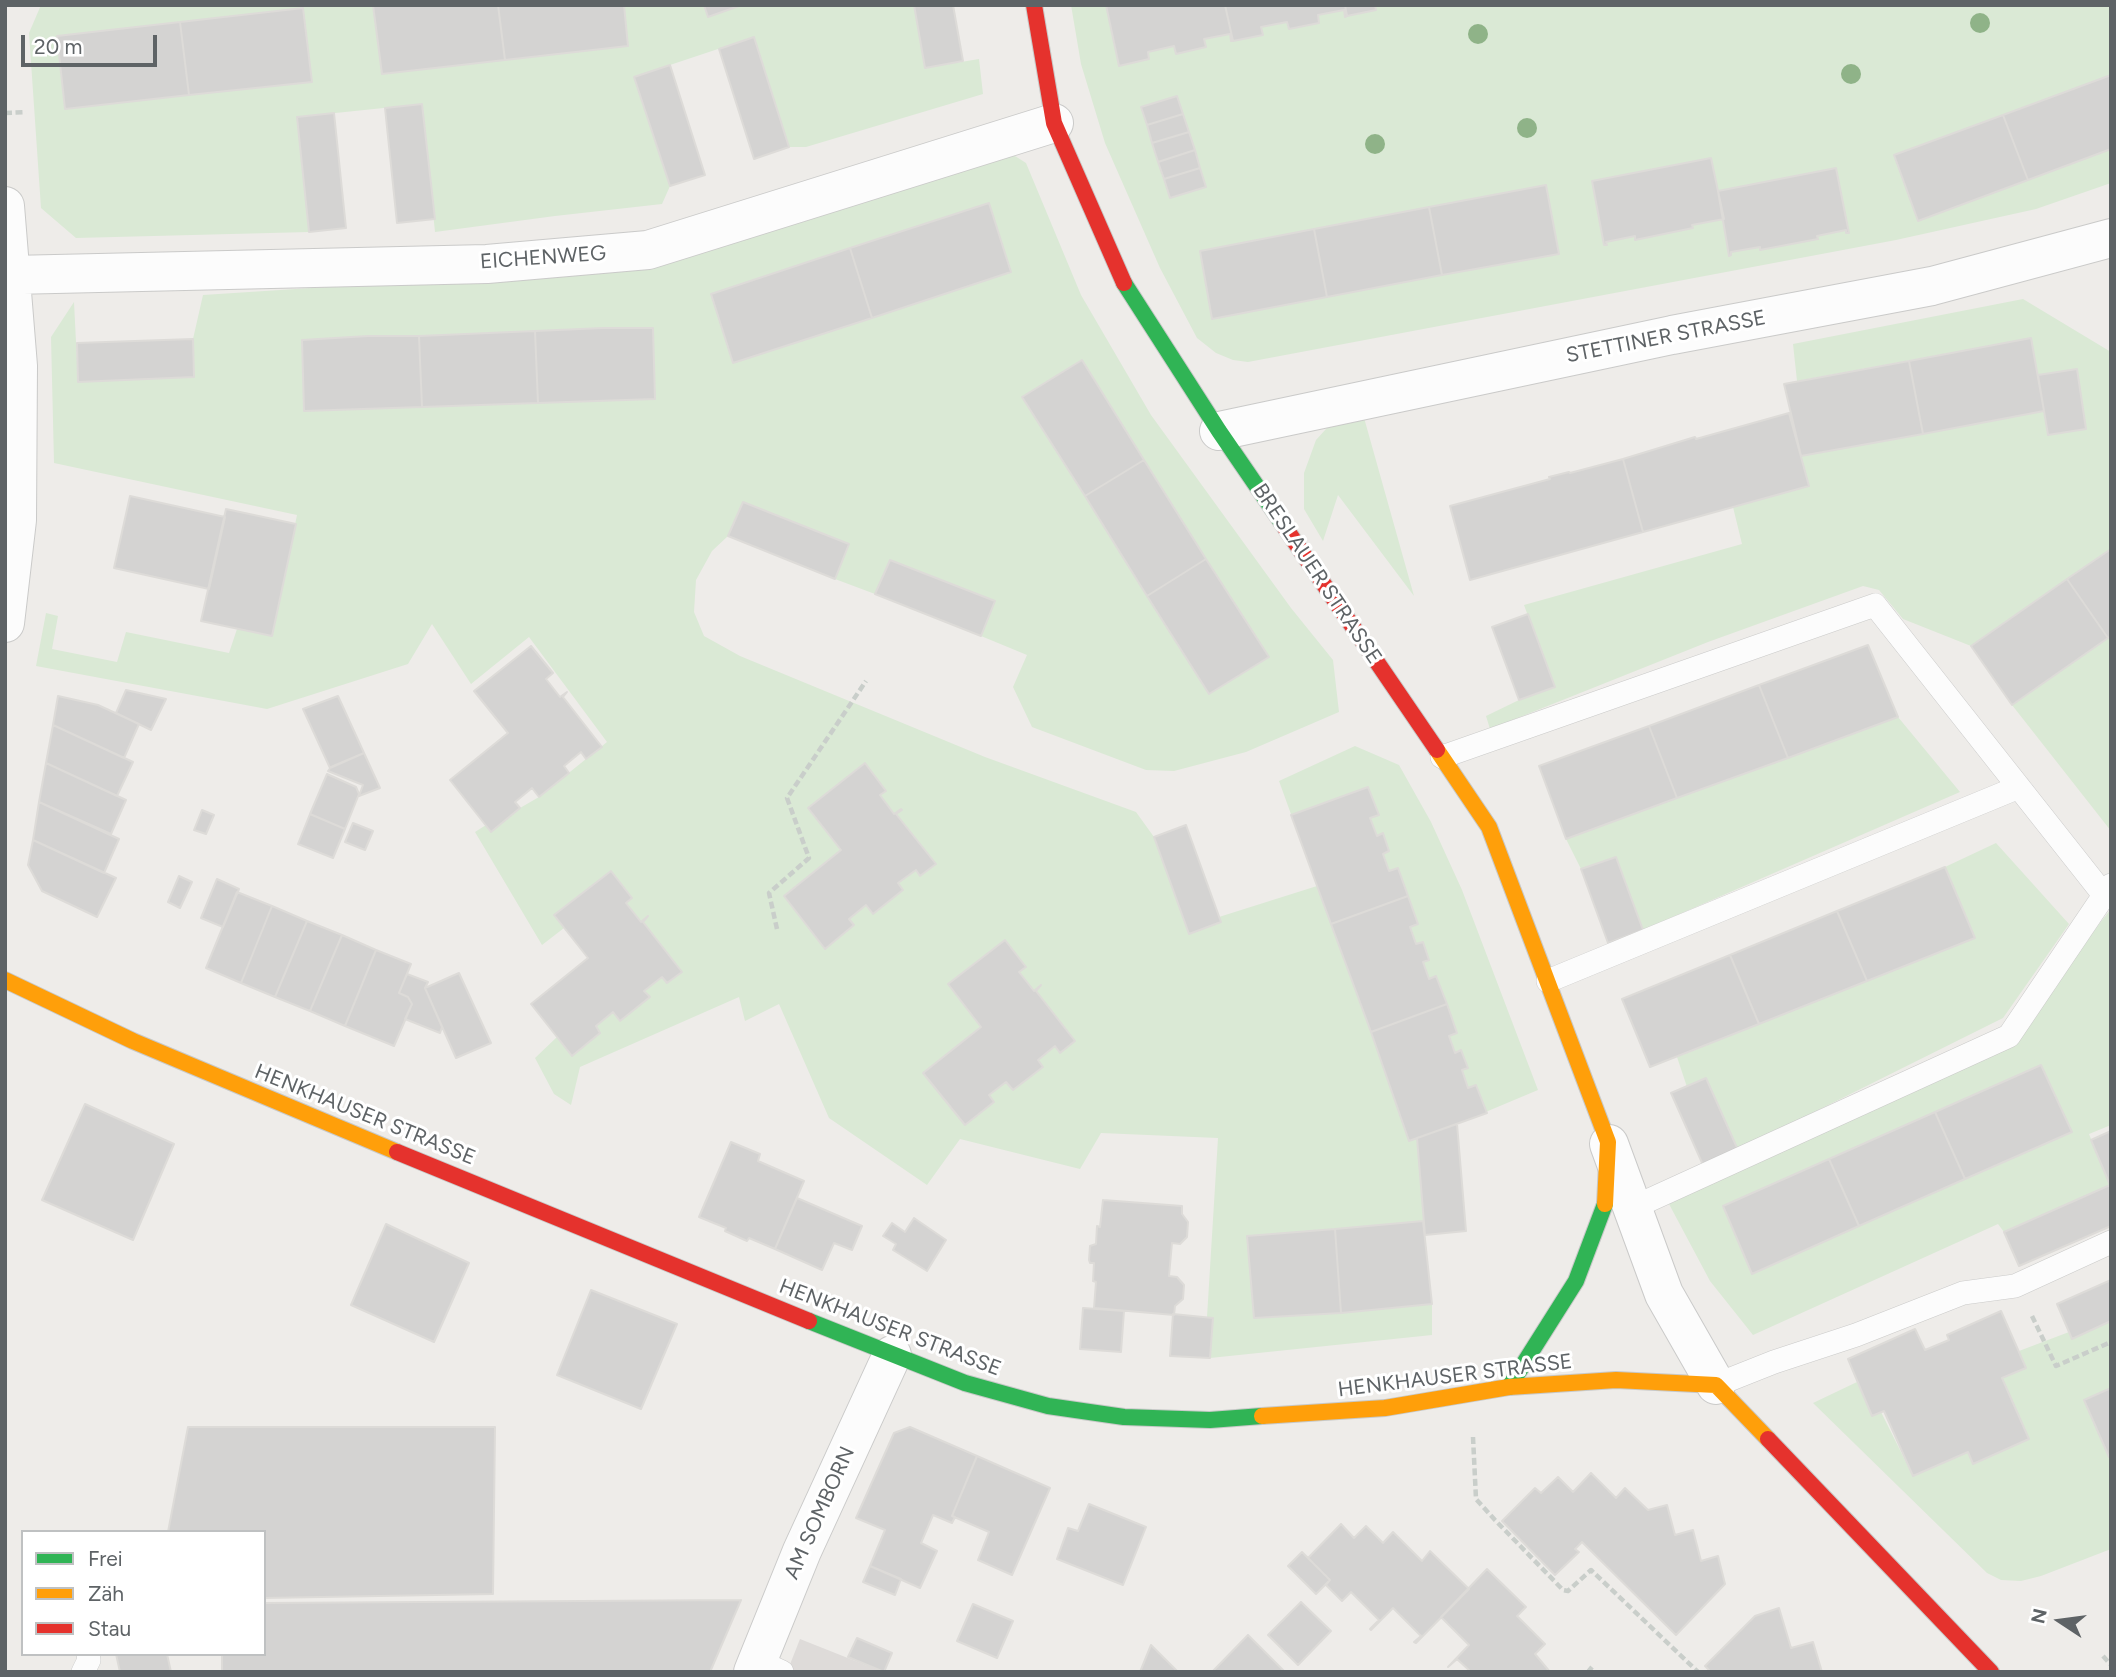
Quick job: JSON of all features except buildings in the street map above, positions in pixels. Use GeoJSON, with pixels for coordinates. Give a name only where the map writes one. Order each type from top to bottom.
{"type":"FeatureCollection","features":[{"type":"Feature","properties":{"kind":"street","name":"BRESLAUER STRASSE"},"geometry":{"type":"LineString","coordinates":[[1034,5],[1054,123],[1122,279],[1219,431],[1489,827],[1664,1294],[1716,1385]]}},
{"type":"Feature","properties":{"kind":"street","name":"EICHENWEG"},"geometry":{"type":"LineString","coordinates":[[12,275],[487,264],[648,250],[1054,123]]}},
{"type":"Feature","properties":{"kind":"street"},"geometry":{"type":"LineString","coordinates":[[5,206],[18,366],[18,520],[5,622]]}},
{"type":"Feature","properties":{"kind":"street","name":"STETTINER STRASSE"},"geometry":{"type":"LineString","coordinates":[[1219,431],[1672,335],[1932,286],[2111,237]]}},
{"type":"Feature","properties":{"kind":"street","name":"HENKHAUSER STRASSE"},"geometry":{"type":"LineString","coordinates":[[5,980],[133,1041],[302,1113],[891,1355],[965,1382],[1048,1406],[1124,1417],[1210,1420],[1385,1408],[1509,1387],[1616,1380],[1716,1385]]}},
{"type":"Feature","properties":{"kind":"street","name":"BRESLAUER STRASSE"},"geometry":{"type":"LineString","coordinates":[[1509,1387],[1576,1281],[1607,1200],[1608,1142]]}},
{"type":"Feature","properties":{"kind":"street","name":"AM SOMBORN"},"geometry":{"type":"LineString","coordinates":[[764,1668],[802,1551],[891,1355]]}},
{"type":"Feature","properties":{"kind":"street"},"geometry":{"type":"LineString","coordinates":[[1716,1385],[1991,1672]]}},
{"type":"Feature","properties":{"kind":"lane"},"geometry":{"type":"LineString","coordinates":[[1442,757],[1875,604],[2019,787],[2108,890],[2009,1037],[1632,1208]]}},
{"type":"Feature","properties":{"kind":"lane"},"geometry":{"type":"LineString","coordinates":[[1548,981],[2019,787]]}},
{"type":"Feature","properties":{"kind":"lane"},"geometry":{"type":"LineString","coordinates":[[1716,1385],[1963,1293],[2017,1285],[2111,1242]]}},
{"type":"Feature","properties":{"kind":"path"},"geometry":{"type":"LineString","coordinates":[[5,113],[26,112]]}},
{"type":"Feature","properties":{"kind":"path"},"geometry":{"type":"LineString","coordinates":[[777,929],[769,893],[809,858],[787,798],[866,681]]}},
{"type":"Feature","properties":{"kind":"path"},"geometry":{"type":"LineString","coordinates":[[2017,1285],[2056,1366],[2111,1342]]}},
{"type":"Feature","properties":{"kind":"path"},"geometry":{"type":"LineString","coordinates":[[1470,1394],[1476,1499],[1563,1590],[1568,1591],[1591,1570],[1698,1672]]}},
{"type":"Feature","properties":{"kind":"path"},"geometry":{"type":"LineString","coordinates":[[2103,1656],[2111,1665]]}},
{"type":"Feature","properties":{"kind":"shaded area"},"geometry":{"type":"Polygon","coordinates":[[[800,1639],[883,1672],[787,1672],[800,1639]]]}},
{"type":"Feature","properties":{"kind":"green space"},"geometry":{"type":"Polygon","coordinates":[[[41,5],[914,5],[925,68],[979,59],[983,94],[806,147],[789,147],[754,37],[634,77],[670,186],[662,204],[435,232],[422,104],[297,117],[309,232],[76,238],[41,208],[29,33],[41,5]]]}},
{"type":"Feature","properties":{"kind":"green space"},"geometry":{"type":"Polygon","coordinates":[[[1071,5],[2111,5],[2111,183],[2036,209],[1896,240],[1248,362],[1233,360],[1216,353],[1197,338],[1160,268],[1105,143],[1081,64],[1071,5]]]}},
{"type":"Feature","properties":{"kind":"green space"},"geometry":{"type":"Polygon","coordinates":[[[1004,149],[1026,163],[1081,295],[1151,415],[1291,608],[1333,660],[1339,712],[1246,752],[1174,771],[1146,770],[1032,727],[1013,687],[1027,655],[981,636],[994,601],[890,560],[875,594],[835,579],[849,544],[743,502],[728,536],[712,551],[696,580],[694,612],[704,636],[740,656],[985,757],[1136,812],[1154,837],[1189,934],[1220,923],[1219,917],[1317,886],[1279,781],[1355,746],[1399,765],[1431,822],[1462,890],[1538,1090],[1457,1124],[1466,1231],[1425,1235],[1432,1304],[1432,1335],[1210,1358],[1213,1318],[1207,1317],[1218,1138],[1101,1133],[1080,1169],[960,1139],[927,1185],[829,1118],[779,1004],[745,1021],[739,997],[580,1067],[571,1105],[554,1094],[535,1058],[557,1037],[531,1004],[588,958],[564,928],[542,945],[475,832],[486,825],[491,831],[539,797],[607,742],[529,637],[471,684],[432,624],[408,664],[267,709],[36,666],[46,613],[58,616],[52,649],[117,662],[126,632],[229,653],[237,629],[272,636],[297,515],[54,463],[51,337],[74,302],[78,382],[193,377],[193,339],[203,295],[635,267],[1004,149]]]}},
{"type":"Feature","properties":{"kind":"green space"},"geometry":{"type":"Polygon","coordinates":[[[2023,299],[2111,352],[2111,831],[2012,705],[1971,646],[1903,619],[1879,590],[1863,586],[1708,642],[1490,729],[1486,716],[1554,687],[1524,605],[1742,544],[1733,507],[1809,486],[1801,456],[2044,411],[2049,435],[2077,370],[2038,375],[2031,338],[1797,381],[1793,344],[2023,299]]]}},
{"type":"Feature","properties":{"kind":"green space"},"geometry":{"type":"Polygon","coordinates":[[[1361,407],[1414,596],[1338,495],[1323,541],[1304,509],[1304,473],[1316,440],[1336,418],[1361,407]]]}},
{"type":"Feature","properties":{"kind":"green space"},"geometry":{"type":"Polygon","coordinates":[[[1898,717],[1960,792],[1643,930],[1616,857],[1581,869],[1566,839],[1898,717]]]}},
{"type":"Feature","properties":{"kind":"green space"},"geometry":{"type":"Polygon","coordinates":[[[1996,843],[2069,924],[2003,1018],[1738,1150],[1687,1087],[1677,1057],[1975,938],[1945,867],[1996,843]]]}},
{"type":"Feature","properties":{"kind":"green space"},"geometry":{"type":"Polygon","coordinates":[[[2111,909],[2111,1125],[2089,1134],[2110,1185],[2004,1232],[1998,1224],[1753,1335],[1710,1281],[1669,1204],[2019,1041],[2084,943],[2111,909]]]}},
{"type":"Feature","properties":{"kind":"green space"},"geometry":{"type":"Polygon","coordinates":[[[2111,1321],[2111,1549],[2041,1576],[2021,1581],[2001,1580],[1987,1573],[1813,1403],[1857,1382],[1872,1415],[1881,1412],[1913,1476],[1968,1452],[1972,1463],[2002,1378],[2024,1368],[2019,1351],[2069,1332],[2072,1339],[2111,1321]]]}},
{"type":"Feature","properties":{"kind":"traffic: fast"},"geometry":{"type":"LineString","coordinates":[[1124,283],[1282,523]]}},
{"type":"Feature","properties":{"kind":"traffic: fast"},"geometry":{"type":"LineString","coordinates":[[1509,1387],[1576,1281],[1605,1204]]}},
{"type":"Feature","properties":{"kind":"traffic: fast"},"geometry":{"type":"LineString","coordinates":[[809,1321],[965,1383],[1048,1406],[1124,1417],[1210,1420],[1262,1416]]}},
{"type":"Feature","properties":{"kind":"traffic: slow"},"geometry":{"type":"LineString","coordinates":[[1437,750],[1489,827],[1608,1142],[1605,1204]]}},
{"type":"Feature","properties":{"kind":"traffic: slow"},"geometry":{"type":"LineString","coordinates":[[5,980],[133,1041],[397,1152]]}},
{"type":"Feature","properties":{"kind":"traffic: slow"},"geometry":{"type":"LineString","coordinates":[[1262,1416],[1385,1408],[1509,1387],[1616,1380],[1716,1385],[1768,1439]]}},
{"type":"Feature","properties":{"kind":"traffic: jam"},"geometry":{"type":"LineString","coordinates":[[1034,5],[1054,123],[1124,283]]}},
{"type":"Feature","properties":{"kind":"traffic: jam"},"geometry":{"type":"LineString","coordinates":[[1282,523],[1437,750]]}},
{"type":"Feature","properties":{"kind":"traffic: jam"},"geometry":{"type":"LineString","coordinates":[[397,1152],[809,1321]]}},
{"type":"Feature","properties":{"kind":"traffic: jam"},"geometry":{"type":"LineString","coordinates":[[1768,1439],[1991,1672]]}}]}
